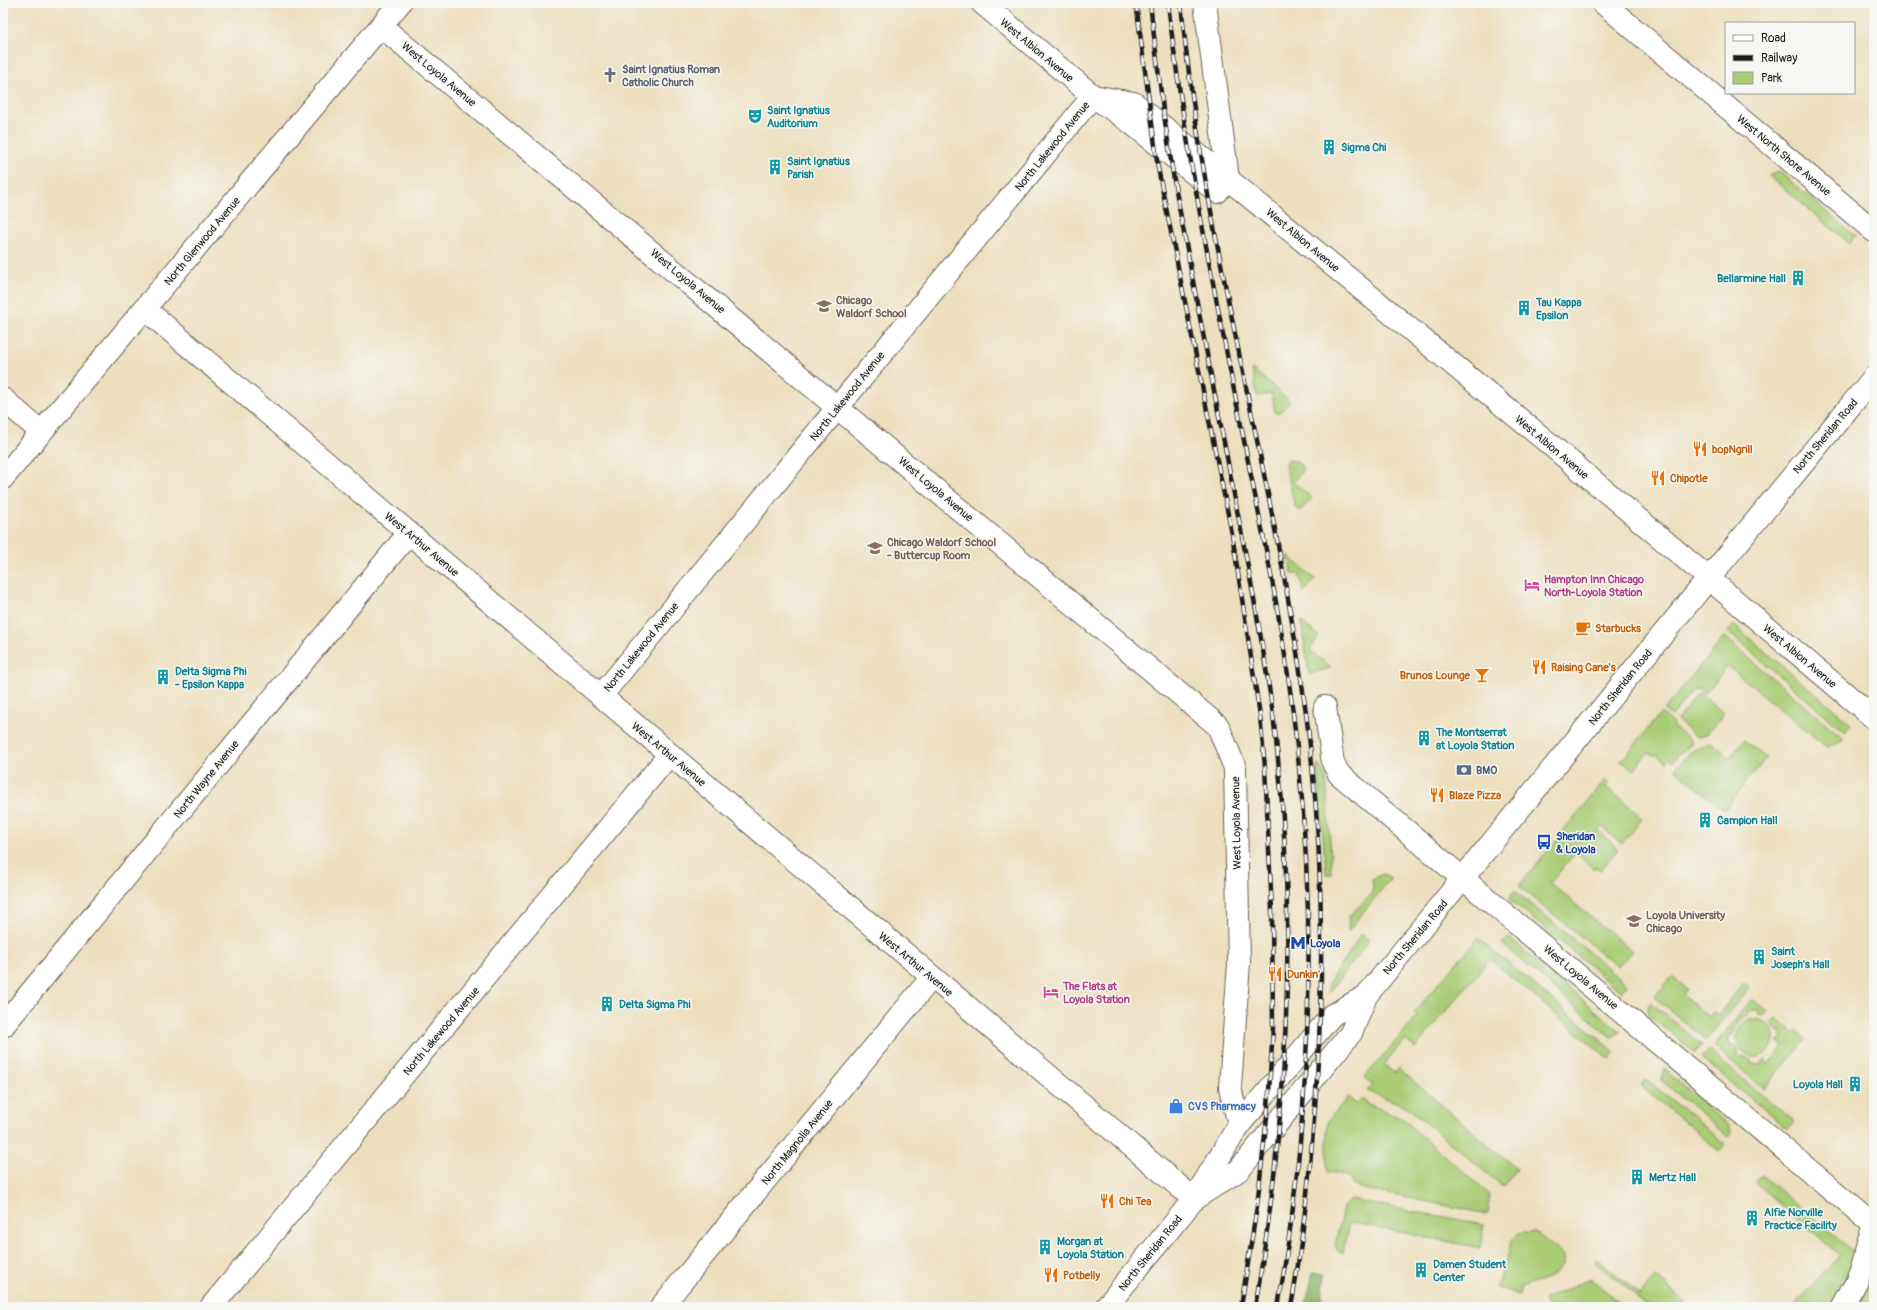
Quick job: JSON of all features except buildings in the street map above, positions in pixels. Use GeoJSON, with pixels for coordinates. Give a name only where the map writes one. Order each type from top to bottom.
{"type":"FeatureCollection","features":[{"type":"Feature","properties":{"kind":"street","name":"North Glenwood Avenue"},"geometry":{"type":"LineString","coordinates":[[3,478],[400,3]]}},
{"type":"Feature","properties":{"kind":"street","name":"West Albion Avenue"},"geometry":{"type":"LineString","coordinates":[[982,3],[1093,96],[1130,122],[1217,192],[1228,179],[1546,441],[1874,718]]}},
{"type":"Feature","properties":{"kind":"street"},"geometry":{"type":"LineString","coordinates":[[1205,3],[1228,179]]}},
{"type":"Feature","properties":{"kind":"street","name":"West North Shore Avenue"},"geometry":{"type":"LineString","coordinates":[[1603,3],[1874,231]]}},
{"type":"Feature","properties":{"kind":"street","name":"West Loyola Avenue"},"geometry":{"type":"LineString","coordinates":[[381,26],[838,406],[1218,726],[1235,768],[1239,963],[1230,1087],[1239,1124]]}},
{"type":"Feature","properties":{"kind":"street","name":"North Lakewood Avenue"},"geometry":{"type":"LineString","coordinates":[[601,696],[1093,96]]}},
{"type":"Feature","properties":{"kind":"street","name":"West Arthur Avenue"},"geometry":{"type":"LineString","coordinates":[[145,308],[1194,1199]]}},
{"type":"Feature","properties":{"kind":"street","name":"North Sheridan Road"},"geometry":{"type":"LineString","coordinates":[[1194,1199],[1239,1170],[1351,1033],[1366,996],[1874,377]]}},
{"type":"Feature","properties":{"kind":"street"},"geometry":{"type":"LineString","coordinates":[[3,399],[41,432]]}},
{"type":"Feature","properties":{"kind":"street","name":"North Wayne Avenue"},"geometry":{"type":"LineString","coordinates":[[3,1026],[409,533]]}},
{"type":"Feature","properties":{"kind":"street","name":"West Loyola Avenue"},"geometry":{"type":"LineString","coordinates":[[1326,707],[1333,763],[1339,774],[1874,1225]]}},
{"type":"Feature","properties":{"kind":"street","name":"North Lakewood Avenue"},"geometry":{"type":"LineString","coordinates":[[212,1307],[670,754]]}},
{"type":"Feature","properties":{"kind":"street","name":"North Magnolia Avenue"},"geometry":{"type":"LineString","coordinates":[[661,1307],[932,977]]}},
{"type":"Feature","properties":{"kind":"street","name":"North Sheridan Road"},"geometry":{"type":"LineString","coordinates":[[1106,1307],[1194,1199],[1239,1124],[1332,1014],[1366,996]]}},
{"type":"Feature","properties":{"kind":"street"},"geometry":{"type":"LineString","coordinates":[[1843,1307],[1856,1283],[1874,1230]]}},
{"type":"Feature","properties":{"kind":"green space"},"geometry":{"type":"Polygon","coordinates":[[[1777,172],[1781,173],[1855,236],[1849,243],[1769,176],[1777,172]]]}},
{"type":"Feature","properties":{"kind":"green space"},"geometry":{"type":"Polygon","coordinates":[[[1252,369],[1290,401],[1280,412],[1275,413],[1272,394],[1257,396],[1252,369]]]}},
{"type":"Feature","properties":{"kind":"green space"},"geometry":{"type":"Polygon","coordinates":[[[1289,460],[1296,461],[1302,466],[1302,471],[1293,482],[1312,498],[1300,511],[1295,507],[1285,464],[1289,460]]]}},
{"type":"Feature","properties":{"kind":"green space"},"geometry":{"type":"Polygon","coordinates":[[[1288,555],[1315,579],[1304,592],[1299,574],[1292,574],[1288,555]]]}},
{"type":"Feature","properties":{"kind":"green space"},"geometry":{"type":"Polygon","coordinates":[[[1301,621],[1319,636],[1310,650],[1331,668],[1309,674],[1301,621]]]}},
{"type":"Feature","properties":{"kind":"green space"},"geometry":{"type":"Polygon","coordinates":[[[1734,625],[1851,724],[1845,732],[1728,632],[1734,625]]]}},
{"type":"Feature","properties":{"kind":"green space"},"geometry":{"type":"Polygon","coordinates":[[[1724,637],[1843,738],[1843,741],[1827,747],[1825,746],[1728,666],[1705,694],[1698,689],[1693,690],[1672,716],[1664,710],[1724,637]]]}},
{"type":"Feature","properties":{"kind":"green space"},"geometry":{"type":"Polygon","coordinates":[[[1699,693],[1724,713],[1708,733],[1700,737],[1695,736],[1677,720],[1699,693]]]}},
{"type":"Feature","properties":{"kind":"green space"},"geometry":{"type":"Polygon","coordinates":[[[1661,713],[1673,724],[1672,726],[1690,740],[1691,745],[1681,752],[1672,762],[1669,759],[1666,762],[1656,754],[1654,756],[1648,752],[1634,770],[1621,761],[1661,713]]]}},
{"type":"Feature","properties":{"kind":"green space"},"geometry":{"type":"Polygon","coordinates":[[[1744,740],[1766,758],[1724,810],[1675,769],[1689,753],[1708,743],[1711,742],[1730,757],[1744,740]]]}},
{"type":"Feature","properties":{"kind":"green space"},"geometry":{"type":"Polygon","coordinates":[[[1317,763],[1326,777],[1332,874],[1326,874],[1317,763]]]}},
{"type":"Feature","properties":{"kind":"green space"},"geometry":{"type":"Polygon","coordinates":[[[1606,779],[1609,782],[1606,787],[1638,813],[1637,815],[1642,819],[1622,844],[1602,827],[1598,831],[1618,849],[1601,870],[1596,867],[1594,869],[1575,853],[1550,883],[1632,951],[1618,967],[1519,886],[1606,779]]]}},
{"type":"Feature","properties":{"kind":"green space"},"geometry":{"type":"Polygon","coordinates":[[[1383,874],[1391,878],[1348,931],[1349,916],[1370,896],[1373,889],[1372,879],[1383,874]]]}},
{"type":"Feature","properties":{"kind":"green space"},"geometry":{"type":"Polygon","coordinates":[[[1515,891],[1627,984],[1621,992],[1509,899],[1515,891]]]}},
{"type":"Feature","properties":{"kind":"green space"},"geometry":{"type":"Polygon","coordinates":[[[1362,934],[1369,940],[1329,993],[1329,982],[1362,934]]]}},
{"type":"Feature","properties":{"kind":"green space"},"geometry":{"type":"Polygon","coordinates":[[[1508,937],[1621,1032],[1611,1037],[1502,944],[1508,937]]]}},
{"type":"Feature","properties":{"kind":"green space"},"geometry":{"type":"Polygon","coordinates":[[[1478,938],[1615,1052],[1609,1059],[1490,959],[1415,1048],[1405,1040],[1384,1065],[1394,1073],[1398,1068],[1517,1169],[1503,1187],[1406,1106],[1367,1091],[1373,1084],[1364,1078],[1417,1016],[1413,1013],[1478,938]]]}},
{"type":"Feature","properties":{"kind":"green space"},"geometry":{"type":"Polygon","coordinates":[[[1672,977],[1687,989],[1683,995],[1709,1017],[1713,1012],[1718,1015],[1744,983],[1750,987],[1706,1040],[1654,997],[1672,977]]]}},
{"type":"Feature","properties":{"kind":"green space"},"geometry":{"type":"Polygon","coordinates":[[[1752,999],[1768,1012],[1764,1016],[1759,1015],[1759,1010],[1747,1011],[1748,1015],[1738,1022],[1732,1035],[1729,1035],[1729,1046],[1734,1045],[1738,1053],[1737,1056],[1740,1059],[1742,1057],[1751,1060],[1751,1064],[1763,1063],[1762,1060],[1765,1059],[1767,1064],[1775,1058],[1783,1045],[1778,1043],[1778,1040],[1782,1040],[1780,1031],[1777,1032],[1771,1022],[1775,1018],[1794,1033],[1798,1030],[1807,1038],[1764,1089],[1714,1046],[1752,999]]]}},
{"type":"Feature","properties":{"kind":"green space"},"geometry":{"type":"Polygon","coordinates":[[[1650,1002],[1702,1045],[1695,1053],[1648,1014],[1647,1007],[1650,1002]]]}},
{"type":"Feature","properties":{"kind":"green space"},"geometry":{"type":"Polygon","coordinates":[[[1755,1019],[1768,1025],[1774,1038],[1768,1051],[1755,1057],[1742,1051],[1736,1038],[1742,1025],[1755,1019]]]}},
{"type":"Feature","properties":{"kind":"green space"},"geometry":{"type":"Polygon","coordinates":[[[1708,1050],[1794,1122],[1788,1129],[1701,1058],[1708,1050]]]}},
{"type":"Feature","properties":{"kind":"green space"},"geometry":{"type":"Polygon","coordinates":[[[1664,1069],[1729,1125],[1731,1132],[1728,1137],[1661,1080],[1664,1069]]]}},
{"type":"Feature","properties":{"kind":"green space"},"geometry":{"type":"Polygon","coordinates":[[[1646,1079],[1725,1144],[1719,1151],[1641,1086],[1646,1079]]]}},
{"type":"Feature","properties":{"kind":"green space"},"geometry":{"type":"Polygon","coordinates":[[[1348,1097],[1356,1104],[1362,1098],[1369,1104],[1405,1120],[1417,1133],[1490,1194],[1487,1214],[1359,1188],[1353,1185],[1347,1175],[1327,1172],[1327,1122],[1348,1097]]]}},
{"type":"Feature","properties":{"kind":"green space"},"geometry":{"type":"Polygon","coordinates":[[[1762,1175],[1856,1254],[1854,1265],[1834,1307],[1794,1307],[1839,1254],[1756,1183],[1762,1175]]]}},
{"type":"Feature","properties":{"kind":"green space"},"geometry":{"type":"Polygon","coordinates":[[[1351,1200],[1484,1224],[1480,1248],[1349,1222],[1343,1253],[1339,1252],[1335,1246],[1343,1207],[1351,1200]]]}},
{"type":"Feature","properties":{"kind":"green space"},"geometry":{"type":"Polygon","coordinates":[[[1534,1231],[1559,1250],[1563,1260],[1562,1266],[1557,1272],[1543,1280],[1521,1288],[1519,1295],[1497,1287],[1513,1239],[1519,1234],[1534,1231]]]}},
{"type":"Feature","properties":{"kind":"green space"},"geometry":{"type":"Polygon","coordinates":[[[1597,1258],[1640,1295],[1655,1276],[1690,1307],[1650,1307],[1594,1262],[1597,1258]]]}},
{"type":"Feature","properties":{"kind":"green space"},"geometry":{"type":"Polygon","coordinates":[[[1874,1270],[1874,1307],[1858,1307],[1869,1285],[1874,1270]]]}},
{"type":"Feature","properties":{"kind":"green space"},"geometry":{"type":"Polygon","coordinates":[[[1313,1272],[1325,1274],[1321,1307],[1305,1307],[1313,1272]]]}},
{"type":"Feature","properties":{"kind":"green space"},"geometry":{"type":"Polygon","coordinates":[[[1591,1279],[1625,1307],[1547,1307],[1543,1300],[1591,1279]]]}},
{"type":"Feature","properties":{"kind":"railway"},"geometry":{"type":"LineString","coordinates":[[1136,3],[1158,168],[1232,534],[1260,716],[1265,767],[1272,911],[1273,1027],[1268,1108],[1257,1206],[1241,1307]]}},
{"type":"Feature","properties":{"kind":"railway"},"geometry":{"type":"LineString","coordinates":[[1150,3],[1163,109],[1174,180],[1259,623],[1269,684],[1281,789],[1286,863],[1286,1011],[1276,1160],[1267,1234],[1255,1307]]}},
{"type":"Feature","properties":{"kind":"railway"},"geometry":{"type":"LineString","coordinates":[[1168,3],[1184,120],[1204,235],[1279,620],[1289,682],[1301,787],[1306,862],[1308,1011],[1298,1160],[1278,1307]]}},
{"type":"Feature","properties":{"kind":"railway"},"geometry":{"type":"LineString","coordinates":[[1181,3],[1192,93],[1206,182],[1222,270],[1276,535],[1292,624],[1306,713],[1317,820],[1321,928],[1319,1036],[1308,1184],[1301,1246],[1291,1307]]}},
{"type":"Feature","properties":{"kind":"place","name":"Saint Ignatius Roman Catholic Church"},"geometry":{"type":"Point","coordinates":[610,75]}},
{"type":"Feature","properties":{"kind":"place","name":"Saint Ignatius Auditorium"},"geometry":{"type":"Point","coordinates":[755,116]}},
{"type":"Feature","properties":{"kind":"place","name":"Sigma Chi"},"geometry":{"type":"Point","coordinates":[1329,147]}},
{"type":"Feature","properties":{"kind":"place","name":"Saint Ignatius Parish"},"geometry":{"type":"Point","coordinates":[775,167]}},
{"type":"Feature","properties":{"kind":"place","name":"Bellarmine Hall"},"geometry":{"type":"Point","coordinates":[1798,278]}},
{"type":"Feature","properties":{"kind":"place","name":"Chicago Waldorf School"},"geometry":{"type":"Point","coordinates":[824,306]}},
{"type":"Feature","properties":{"kind":"place","name":"Tau Kappa Epsilon"},"geometry":{"type":"Point","coordinates":[1524,308]}},
{"type":"Feature","properties":{"kind":"place","name":"bopNgrill"},"geometry":{"type":"Point","coordinates":[1700,449]}},
{"type":"Feature","properties":{"kind":"place","name":"Chipotle"},"geometry":{"type":"Point","coordinates":[1658,478]}},
{"type":"Feature","properties":{"kind":"place","name":"Chicago Waldorf School - Buttercup Room"},"geometry":{"type":"Point","coordinates":[875,548]}},
{"type":"Feature","properties":{"kind":"place","name":"Hampton Inn Chicago North-Loyola Station"},"geometry":{"type":"Point","coordinates":[1532,585]}},
{"type":"Feature","properties":{"kind":"place","name":"Starbucks"},"geometry":{"type":"Point","coordinates":[1583,628]}},
{"type":"Feature","properties":{"kind":"place","name":"Raising Cane's"},"geometry":{"type":"Point","coordinates":[1539,667]}},
{"type":"Feature","properties":{"kind":"place","name":"Brunos Lounge"},"geometry":{"type":"Point","coordinates":[1482,675]}},
{"type":"Feature","properties":{"kind":"place","name":"Delta Sigma Phi - Epsilon Kappa"},"geometry":{"type":"Point","coordinates":[163,677]}},
{"type":"Feature","properties":{"kind":"place","name":"The Montserrat at Loyola Station"},"geometry":{"type":"Point","coordinates":[1424,738]}},
{"type":"Feature","properties":{"kind":"place","name":"BMO"},"geometry":{"type":"Point","coordinates":[1464,770]}},
{"type":"Feature","properties":{"kind":"place","name":"Blaze Pizza"},"geometry":{"type":"Point","coordinates":[1437,795]}},
{"type":"Feature","properties":{"kind":"place","name":"Campion Hall"},"geometry":{"type":"Point","coordinates":[1705,820]}},
{"type":"Feature","properties":{"kind":"place","name":"Sheridan & Loyola"},"geometry":{"type":"Point","coordinates":[1544,842]}},
{"type":"Feature","properties":{"kind":"place","name":"Loyola University Chicago"},"geometry":{"type":"Point","coordinates":[1634,921]}},
{"type":"Feature","properties":{"kind":"place","name":"Loyola"},"geometry":{"type":"Point","coordinates":[1298,943]}},
{"type":"Feature","properties":{"kind":"place","name":"Saint Joseph's Hall"},"geometry":{"type":"Point","coordinates":[1759,957]}},
{"type":"Feature","properties":{"kind":"place","name":"Dunkin'"},"geometry":{"type":"Point","coordinates":[1275,974]}},
{"type":"Feature","properties":{"kind":"place","name":"The Flats at Loyola Station"},"geometry":{"type":"Point","coordinates":[1051,992]}},
{"type":"Feature","properties":{"kind":"place","name":"Delta Sigma Phi"},"geometry":{"type":"Point","coordinates":[607,1004]}},
{"type":"Feature","properties":{"kind":"place","name":"Loyola Hall"},"geometry":{"type":"Point","coordinates":[1855,1084]}},
{"type":"Feature","properties":{"kind":"place","name":"CVS Pharmacy"},"geometry":{"type":"Point","coordinates":[1176,1106]}},
{"type":"Feature","properties":{"kind":"place","name":"Mertz Hall"},"geometry":{"type":"Point","coordinates":[1637,1177]}},
{"type":"Feature","properties":{"kind":"place","name":"Chi Tea"},"geometry":{"type":"Point","coordinates":[1107,1201]}},
{"type":"Feature","properties":{"kind":"place","name":"Alfie Norville Practice Facility"},"geometry":{"type":"Point","coordinates":[1752,1218]}},
{"type":"Feature","properties":{"kind":"place","name":"Morgan at Loyola Station"},"geometry":{"type":"Point","coordinates":[1045,1247]}},
{"type":"Feature","properties":{"kind":"place","name":"Damen Student Center"},"geometry":{"type":"Point","coordinates":[1421,1270]}},
{"type":"Feature","properties":{"kind":"place","name":"Potbelly"},"geometry":{"type":"Point","coordinates":[1051,1275]}}]}
